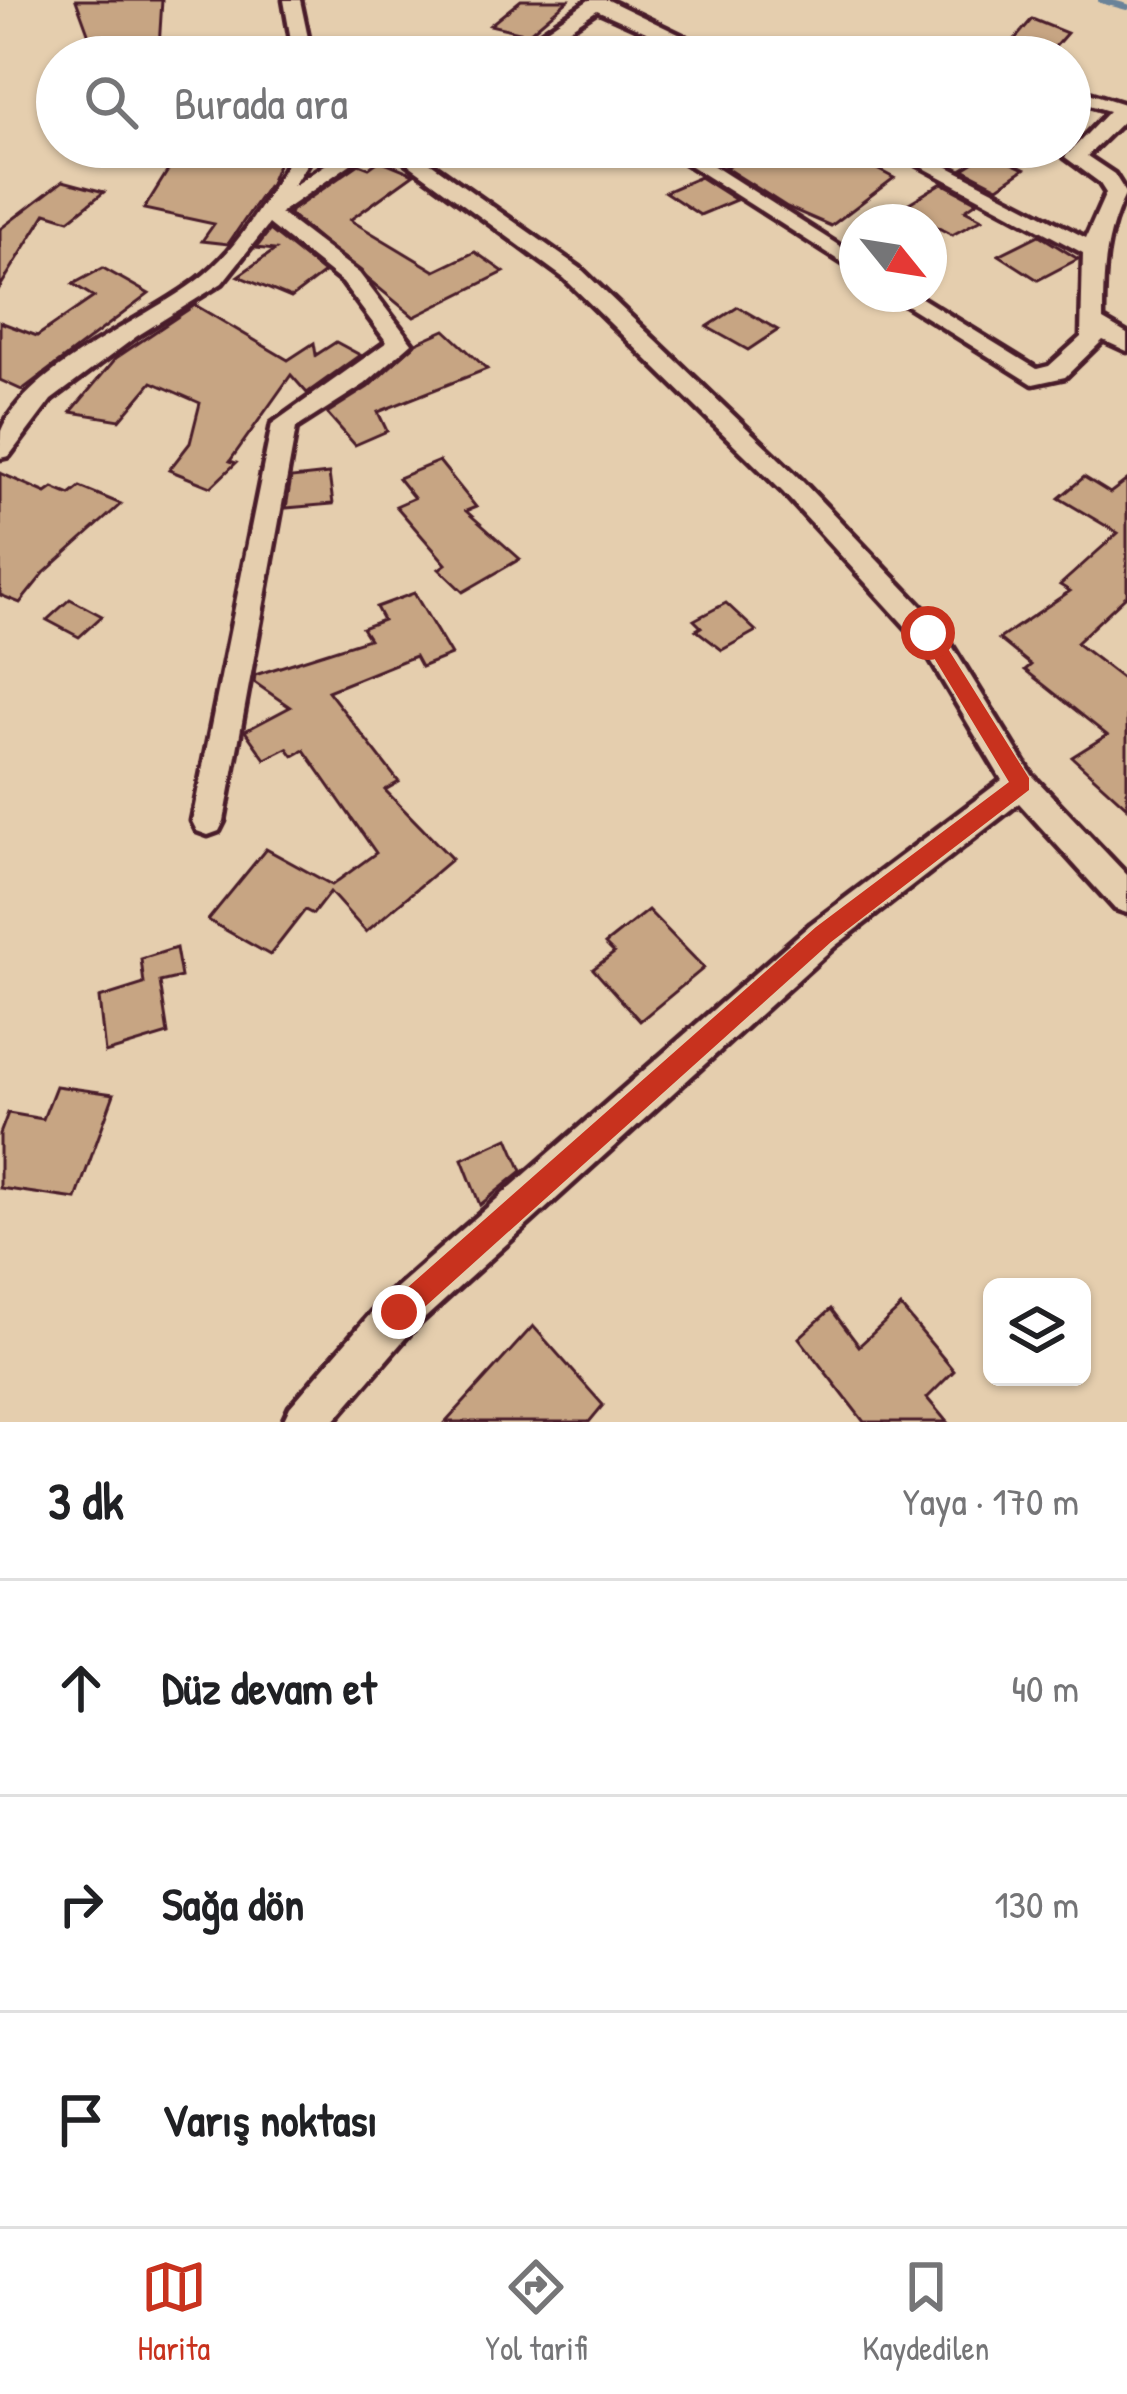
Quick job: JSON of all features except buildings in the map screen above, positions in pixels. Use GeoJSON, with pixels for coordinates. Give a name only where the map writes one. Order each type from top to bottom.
{"type":"FeatureCollection","features":[{"type":"Feature","properties":{"kind":"street"},"geometry":{"type":"LineString","coordinates":[[292,0],[299,36]]}},
{"type":"Feature","properties":{"kind":"street"},"geometry":{"type":"LineString","coordinates":[[547,36],[598,2],[672,36]]}},
{"type":"Feature","properties":{"kind":"street"},"geometry":{"type":"LineString","coordinates":[[1091,100],[1124,110],[1091,142]]}},
{"type":"Feature","properties":{"kind":"street"},"geometry":{"type":"LineString","coordinates":[[0,450],[9,423],[42,395],[129,331],[214,278],[267,213],[295,168]]}},
{"type":"Feature","properties":{"kind":"street"},"geometry":{"type":"LineString","coordinates":[[267,213],[334,168]]}},
{"type":"Feature","properties":{"kind":"street"},"geometry":{"type":"LineString","coordinates":[[424,168],[572,273],[792,487],[928,633],[1022,784],[1127,898]]}},
{"type":"Feature","properties":{"kind":"street"},"geometry":{"type":"LineString","coordinates":[[704,168],[839,254]]}},
{"type":"Feature","properties":{"kind":"street"},"geometry":{"type":"LineString","coordinates":[[936,168],[1094,250]]}},
{"type":"Feature","properties":{"kind":"street"},"geometry":{"type":"LineString","coordinates":[[929,312],[1033,376],[1057,372],[1093,339],[1094,250],[1115,193],[1107,178],[1091,168]]}},
{"type":"Feature","properties":{"kind":"street"},"geometry":{"type":"LineString","coordinates":[[208,821],[284,424],[357,380],[400,343],[351,278],[267,213]]}},
{"type":"Feature","properties":{"kind":"street"},"geometry":{"type":"LineString","coordinates":[[1093,325],[1127,344]]}},
{"type":"Feature","properties":{"kind":"street"},"geometry":{"type":"LineString","coordinates":[[304,1422],[399,1312],[824,934],[1022,784]]}},
{"type":"Feature","properties":{"kind":"waterway"},"geometry":{"type":"LineString","coordinates":[[1101,0],[1127,7]]}},
{"type":"Feature","properties":{"kind":"route"},"geometry":{"type":"LineString","coordinates":[[399,1312],[824,934],[1022,784],[928,633]]}}]}
